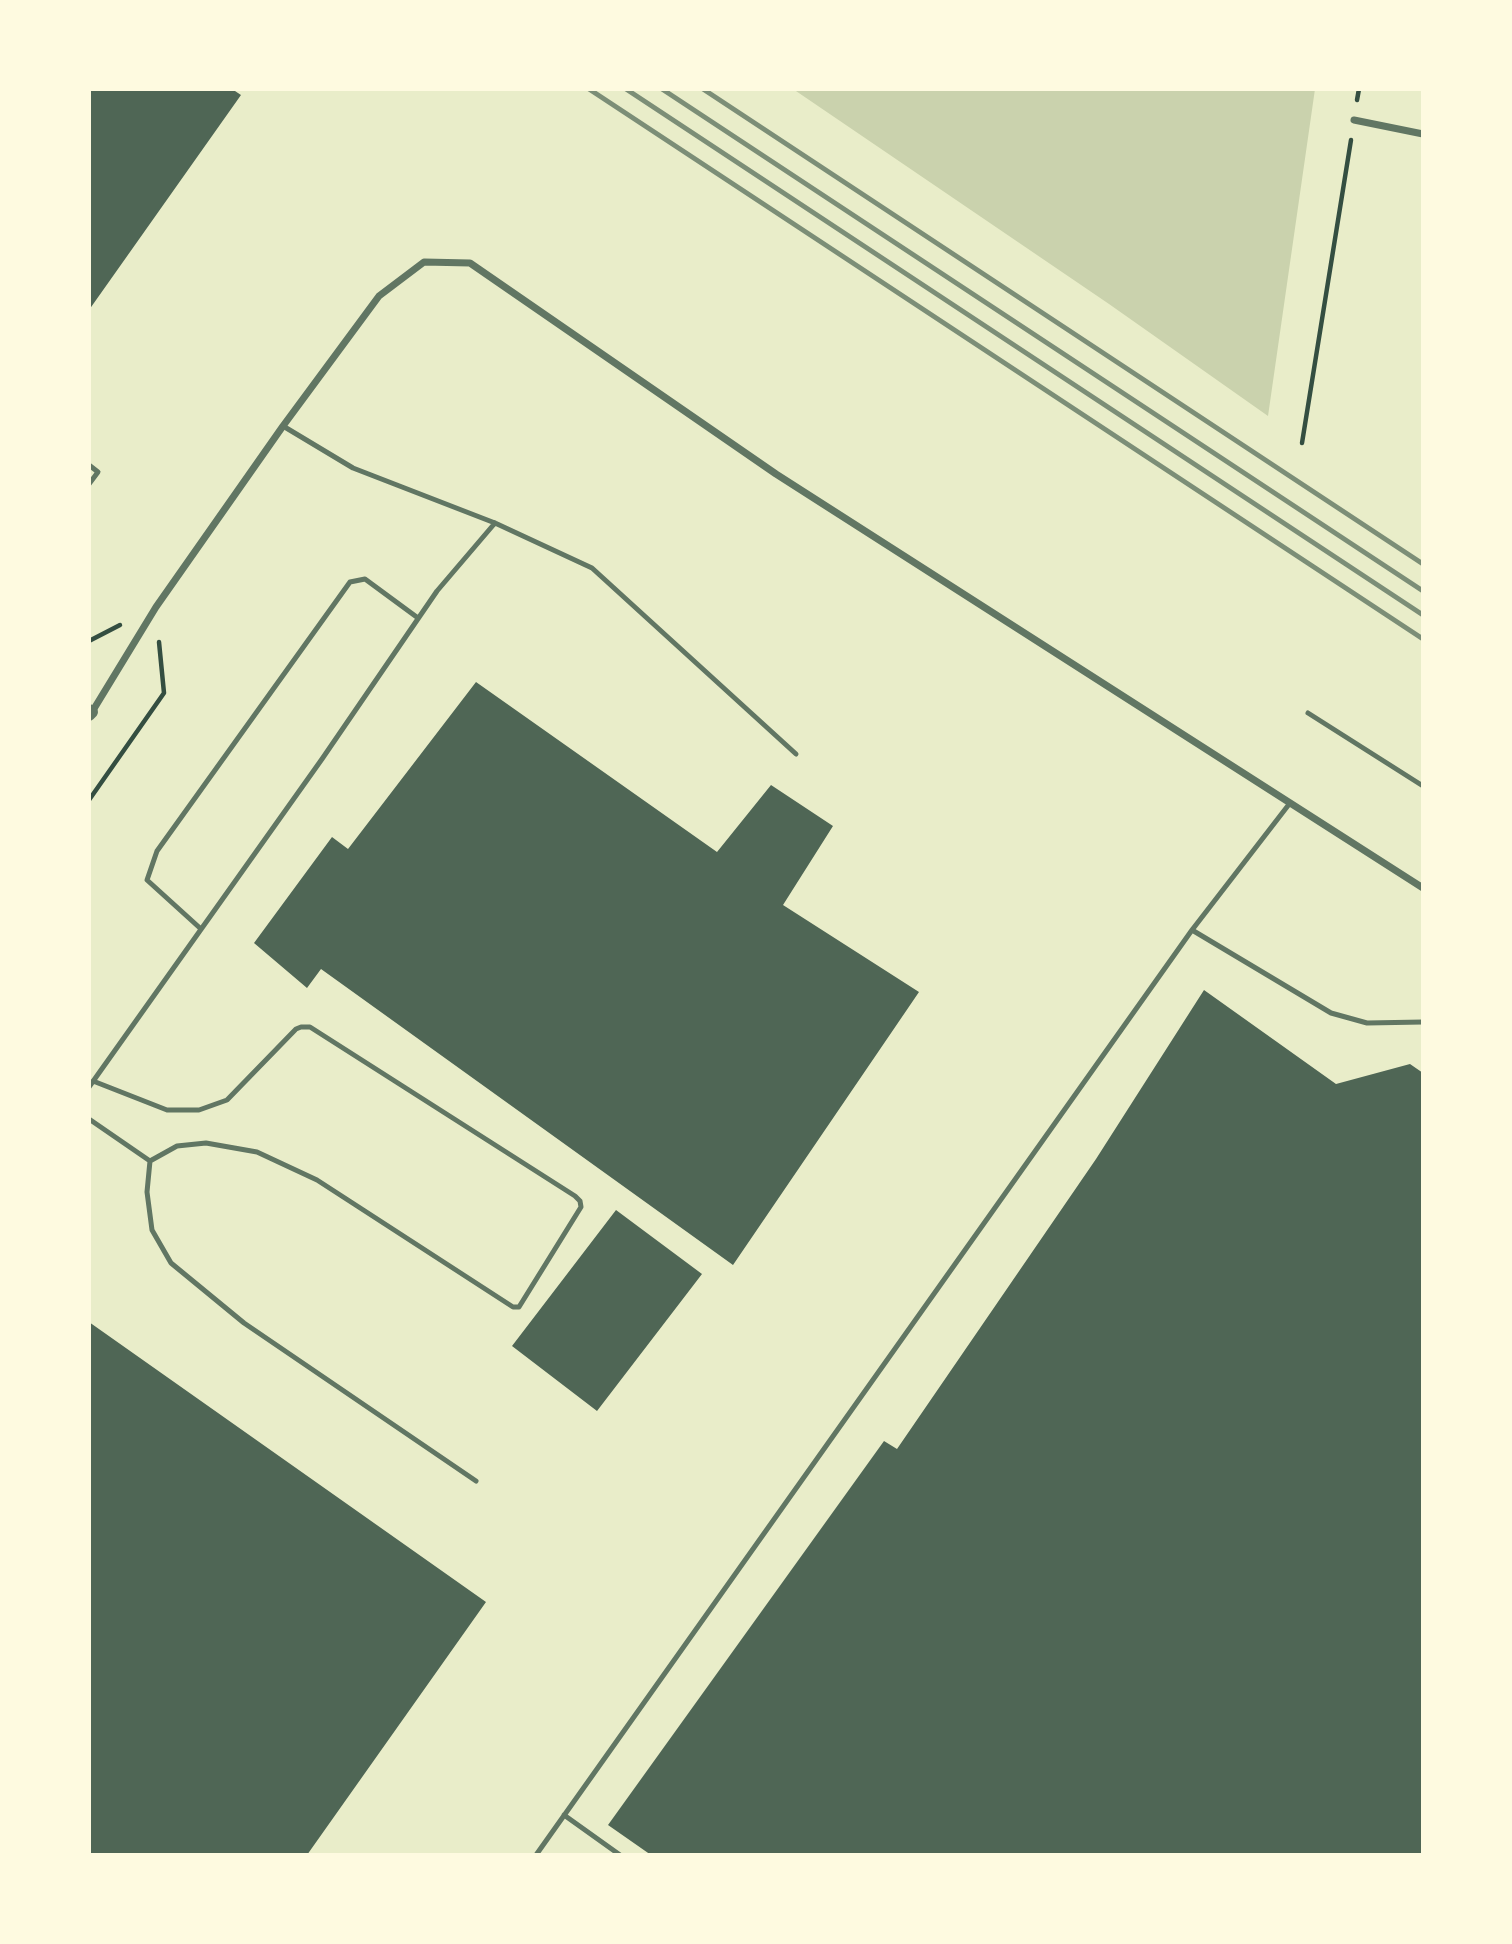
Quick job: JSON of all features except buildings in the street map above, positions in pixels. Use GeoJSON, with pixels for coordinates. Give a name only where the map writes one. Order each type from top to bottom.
{"type":"FeatureCollection","features":[{"type":"Feature","properties":{"kind":"street"},"geometry":{"type":"LineString","coordinates":[[1354,120],[1423,134]]}},
{"type":"Feature","properties":{"kind":"street"},"geometry":{"type":"LineString","coordinates":[[90,712],[156,607],[283,426],[379,296],[424,262],[470,263],[776,474],[1423,888]]}},
{"type":"Feature","properties":{"kind":"lane"},"geometry":{"type":"LineString","coordinates":[[283,426],[353,468],[495,523],[592,568],[796,754]]}},
{"type":"Feature","properties":{"kind":"lane"},"geometry":{"type":"LineString","coordinates":[[89,465],[98,472],[89,484]]}},
{"type":"Feature","properties":{"kind":"lane"},"geometry":{"type":"LineString","coordinates":[[150,1161],[177,1146],[206,1143],[257,1152],[317,1180],[513,1307],[519,1307],[581,1207],[575,1196],[310,1027],[296,1029],[228,1100],[199,1110],[167,1110],[91,1084],[322,759],[437,591],[495,523]]}},
{"type":"Feature","properties":{"kind":"lane"},"geometry":{"type":"LineString","coordinates":[[201,929],[147,880],[157,851],[350,582],[365,579],[418,618]]}},
{"type":"Feature","properties":{"kind":"lane"},"geometry":{"type":"LineString","coordinates":[[1308,713],[1423,786]]}},
{"type":"Feature","properties":{"kind":"lane"},"geometry":{"type":"LineString","coordinates":[[536,1855],[1192,930],[1290,803]]}},
{"type":"Feature","properties":{"kind":"lane"},"geometry":{"type":"LineString","coordinates":[[1192,930],[1331,1013],[1367,1023],[1423,1022]]}},
{"type":"Feature","properties":{"kind":"lane"},"geometry":{"type":"LineString","coordinates":[[89,1119],[150,1161]]}},
{"type":"Feature","properties":{"kind":"lane"},"geometry":{"type":"LineString","coordinates":[[150,1161],[147,1192],[152,1230],[171,1262],[244,1323],[476,1481]]}},
{"type":"Feature","properties":{"kind":"lane"},"geometry":{"type":"LineString","coordinates":[[564,1815],[620,1855]]}},
{"type":"Feature","properties":{"kind":"path"},"geometry":{"type":"LineString","coordinates":[[1302,443],[1359,89]]}},
{"type":"Feature","properties":{"kind":"green space"},"geometry":{"type":"Polygon","coordinates":[[[793,89],[1315,89],[1268,416],[1109,304],[793,89]]]}},
{"type":"Feature","properties":{"kind":"railway"},"geometry":{"type":"LineString","coordinates":[[589,89],[1423,639]]}},
{"type":"Feature","properties":{"kind":"railway"},"geometry":{"type":"LineString","coordinates":[[626,89],[1423,615]]}},
{"type":"Feature","properties":{"kind":"railway"},"geometry":{"type":"LineString","coordinates":[[662,89],[1423,591]]}},
{"type":"Feature","properties":{"kind":"railway"},"geometry":{"type":"LineString","coordinates":[[703,89],[1423,564]]}}]}
